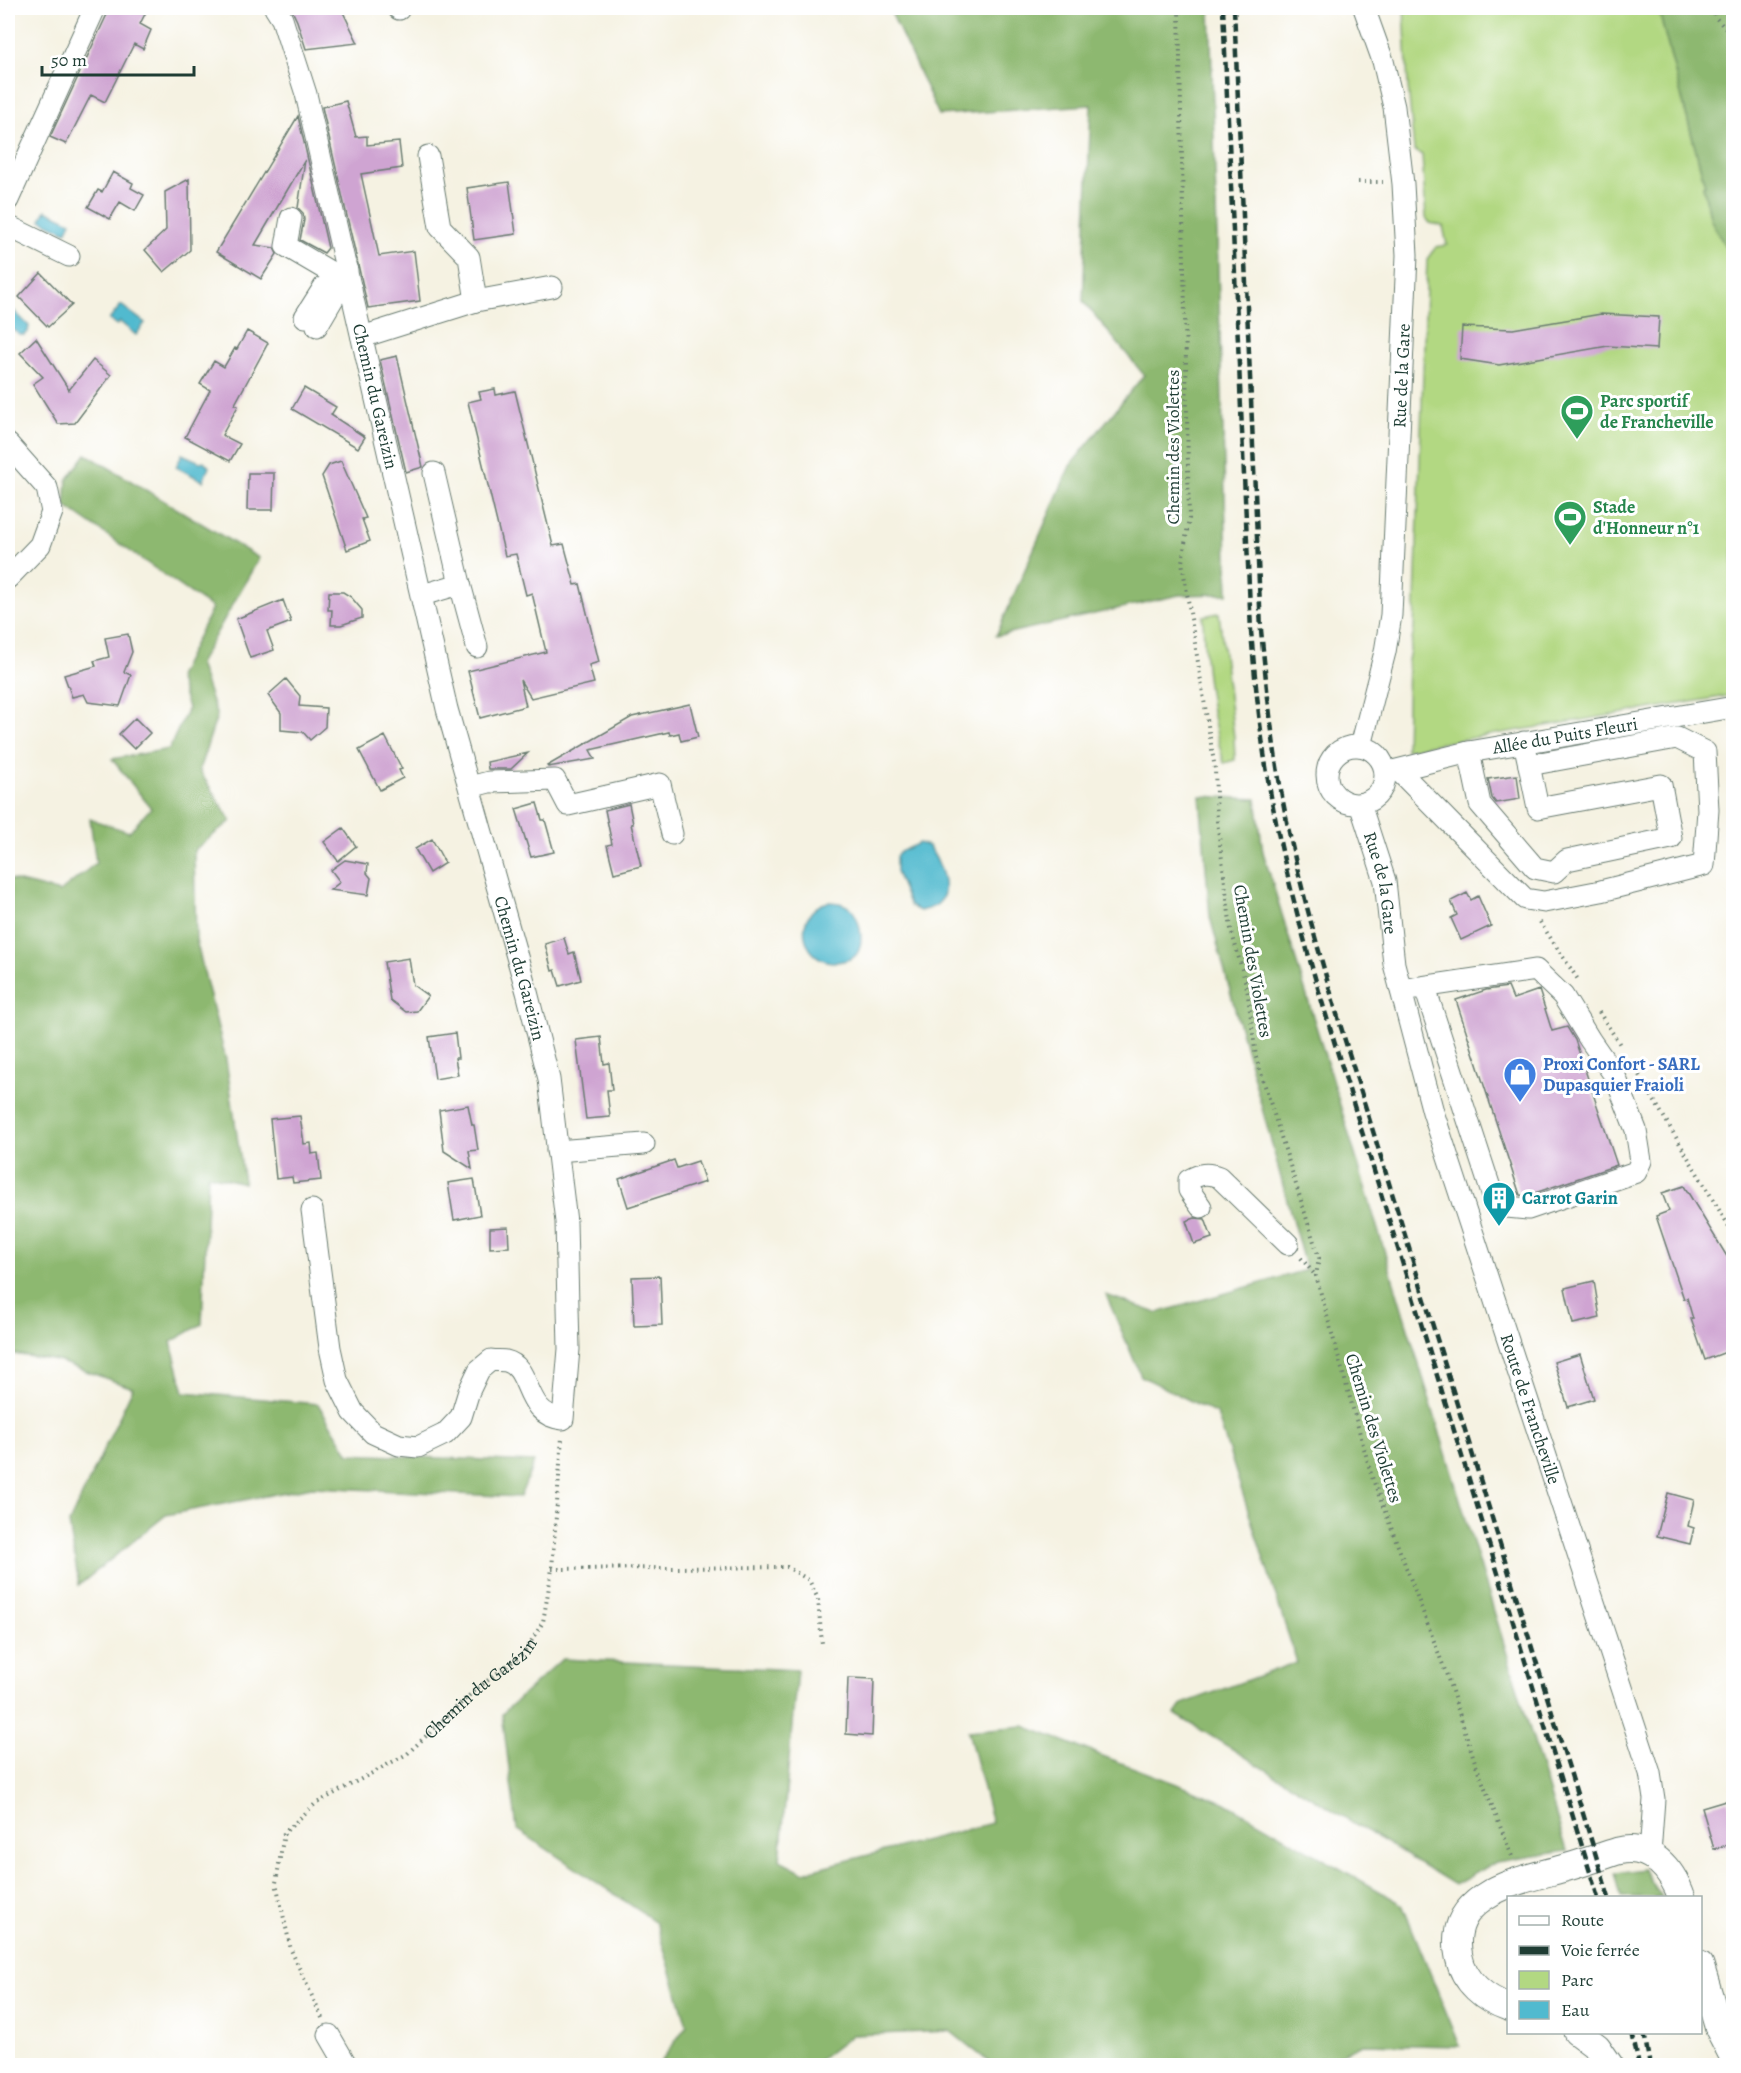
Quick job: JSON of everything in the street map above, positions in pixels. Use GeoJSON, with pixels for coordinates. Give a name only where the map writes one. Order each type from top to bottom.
{"type":"FeatureCollection","features":[{"type":"Feature","properties":{"kind":"main road"},"geometry":{"type":"LineString","coordinates":[[1507,2006],[1485,1995],[1471,1983],[1461,1966],[1458,1948],[1463,1920],[1475,1903],[1490,1892],[1521,1880],[1625,1849],[1650,1854],[1669,1871],[1681,1896]]}},
{"type":"Feature","properties":{"kind":"main road"},"geometry":{"type":"LineString","coordinates":[[1702,1969],[1716,2022],[1734,2058]]}},
{"type":"Feature","properties":{"kind":"main road"},"geometry":{"type":"LineString","coordinates":[[1580,2034],[1597,2047],[1610,2066]]}},
{"type":"Feature","properties":{"kind":"street"},"geometry":{"type":"LineString","coordinates":[[8,200],[95,8]]}},
{"type":"Feature","properties":{"kind":"street","name":"Chemin du Gareizin"},"geometry":{"type":"LineString","coordinates":[[275,8],[282,19],[306,94],[343,277],[362,337],[447,709],[549,1078],[566,1222],[569,1349],[563,1419]]}},
{"type":"Feature","properties":{"kind":"street","name":"Rue de la Gare"},"geometry":{"type":"LineString","coordinates":[[1361,746],[1385,652],[1391,615],[1407,255],[1403,184],[1394,106],[1383,61],[1364,8]]}},
{"type":"Feature","properties":{"kind":"street"},"geometry":{"type":"LineString","coordinates":[[428,156],[440,227],[469,257],[476,301]]}},
{"type":"Feature","properties":{"kind":"street"},"geometry":{"type":"LineString","coordinates":[[291,218],[286,246],[343,277],[337,292],[311,322]]}},
{"type":"Feature","properties":{"kind":"street"},"geometry":{"type":"LineString","coordinates":[[8,226],[69,256]]}},
{"type":"Feature","properties":{"kind":"street"},"geometry":{"type":"LineString","coordinates":[[362,337],[476,301],[552,287]]}},
{"type":"Feature","properties":{"kind":"street"},"geometry":{"type":"LineString","coordinates":[[8,444],[47,488],[52,512],[40,545],[8,578]]}},
{"type":"Feature","properties":{"kind":"street"},"geometry":{"type":"LineString","coordinates":[[434,473],[477,648]]}},
{"type":"Feature","properties":{"kind":"street"},"geometry":{"type":"LineString","coordinates":[[422,595],[460,584]]}},
{"type":"Feature","properties":{"kind":"street","name":"Allée du Puits Fleuri"},"geometry":{"type":"LineString","coordinates":[[1392,772],[1469,752],[1734,707]]}},
{"type":"Feature","properties":{"kind":"street"},"geometry":{"type":"LineString","coordinates":[[1392,772],[1376,796],[1360,804],[1342,801],[1335,795],[1329,788],[1327,770],[1330,761],[1343,748],[1352,745],[1370,749],[1378,755],[1383,764],[1392,772],[1525,898],[1544,902],[1601,891],[1704,865],[1708,810],[1706,752],[1677,738],[1529,765]]}},
{"type":"Feature","properties":{"kind":"street"},"geometry":{"type":"LineString","coordinates":[[1469,752],[1480,804],[1535,868],[1554,872],[1567,860],[1671,838],[1661,784],[1538,808],[1524,742]]}},
{"type":"Feature","properties":{"kind":"street"},"geometry":{"type":"LineString","coordinates":[[470,787],[489,782],[555,780],[568,805],[660,784],[672,834]]}},
{"type":"Feature","properties":{"kind":"street","name":"Rue de la Gare"},"geometry":{"type":"LineString","coordinates":[[1360,804],[1385,881],[1394,964]]}},
{"type":"Feature","properties":{"kind":"street","name":"Route de Francheville"},"geometry":{"type":"LineString","coordinates":[[1394,964],[1433,1112],[1650,1773],[1654,1800],[1650,1854]]}},
{"type":"Feature","properties":{"kind":"street"},"geometry":{"type":"LineString","coordinates":[[1401,990],[1536,970],[1563,996],[1615,1076],[1636,1131],[1641,1161],[1636,1172],[1528,1209],[1496,1206],[1467,1215]]}},
{"type":"Feature","properties":{"kind":"street"},"geometry":{"type":"LineString","coordinates":[[1425,988],[1496,1206]]}},
{"type":"Feature","properties":{"kind":"street"},"geometry":{"type":"LineString","coordinates":[[557,1151],[644,1144]]}},
{"type":"Feature","properties":{"kind":"street"},"geometry":{"type":"LineString","coordinates":[[1202,1207],[1189,1190],[1189,1180],[1200,1174],[1219,1177],[1288,1244]]}},
{"type":"Feature","properties":{"kind":"street"},"geometry":{"type":"LineString","coordinates":[[312,1210],[330,1348],[337,1380],[353,1412],[373,1433],[399,1444],[418,1447],[445,1434],[461,1417],[469,1391],[479,1370],[491,1360],[508,1361],[518,1370],[539,1411],[552,1418],[563,1419]]}},
{"type":"Feature","properties":{"kind":"street"},"geometry":{"type":"LineString","coordinates":[[329,2036],[347,2066]]}},
{"type":"Feature","properties":{"kind":"path","name":"Chemin des Violettes"},"geometry":{"type":"LineString","coordinates":[[1179,8],[1189,519],[1182,562],[1191,606],[1215,769],[1217,821],[1231,929],[1247,988],[1256,1057],[1319,1258],[1316,1276],[1372,1477],[1446,1673],[1476,1765],[1521,1880]]}},
{"type":"Feature","properties":{"kind":"path"},"geometry":{"type":"LineString","coordinates":[[1712,8],[1716,18],[1734,38]]}},
{"type":"Feature","properties":{"kind":"path"},"geometry":{"type":"LineString","coordinates":[[1358,182],[1389,182]]}},
{"type":"Feature","properties":{"kind":"path","name":"Chemin du Garézin"},"geometry":{"type":"LineString","coordinates":[[329,2036],[291,1950],[276,1883],[284,1833],[315,1804],[407,1754],[475,1690],[524,1653],[543,1622],[552,1569],[563,1419]]}},
{"type":"Feature","properties":{"kind":"path"},"geometry":{"type":"LineString","coordinates":[[552,1569],[787,1567],[809,1580],[818,1599],[822,1644]]}},
{"type":"Feature","properties":{"kind":"green space"},"geometry":{"type":"Polygon","coordinates":[[[889,8],[1210,8],[1228,594],[1179,595],[996,636],[1070,466],[1144,375],[1083,301],[1091,105],[939,115],[889,8]]]}},
{"type":"Feature","properties":{"kind":"green space","name":"Parc sportif de Francheville"},"geometry":{"type":"Polygon","coordinates":[[[1404,8],[1658,8],[1705,185],[1703,186],[1711,220],[1733,261],[1733,695],[1406,750],[1408,660],[1414,630],[1427,259],[1436,247],[1447,245],[1443,226],[1430,223],[1426,218],[1422,155],[1414,150],[1404,8]]]}},
{"type":"Feature","properties":{"kind":"green space"},"geometry":{"type":"Polygon","coordinates":[[[1658,8],[1733,8],[1733,261],[1711,220],[1703,186],[1705,185],[1658,8]]]}},
{"type":"Feature","properties":{"kind":"green space"},"geometry":{"type":"Polygon","coordinates":[[[86,454],[259,558],[199,664],[217,716],[199,770],[231,821],[194,850],[196,940],[226,1060],[244,1183],[208,1175],[202,1324],[171,1342],[184,1392],[318,1404],[349,1454],[534,1462],[520,1497],[312,1487],[166,1515],[79,1585],[69,1523],[133,1388],[58,1361],[8,1353],[8,879],[60,892],[96,863],[90,819],[129,832],[151,808],[112,759],[169,749],[188,708],[178,677],[212,608],[65,506],[67,480],[86,454]]]}},
{"type":"Feature","properties":{"kind":"green space"},"geometry":{"type":"Polygon","coordinates":[[[1219,613],[1235,760],[1224,763],[1211,708],[1206,672],[1203,616],[1219,613]]]}},
{"type":"Feature","properties":{"kind":"green space"},"geometry":{"type":"Polygon","coordinates":[[[1200,796],[1256,799],[1263,852],[1567,1851],[1496,1862],[1455,1885],[1175,1714],[1182,1704],[1297,1662],[1217,1414],[1141,1376],[1106,1295],[1157,1313],[1306,1270],[1210,917],[1200,796]]]}},
{"type":"Feature","properties":{"kind":"green space"},"geometry":{"type":"Polygon","coordinates":[[[562,1659],[797,1670],[780,1860],[803,1872],[992,1823],[968,1731],[1024,1726],[1224,1802],[1402,1904],[1460,2046],[1363,2044],[1313,2066],[994,2066],[950,2031],[852,2035],[813,2065],[662,2065],[660,2063],[687,2025],[656,1922],[517,1829],[502,1714],[562,1659]]]}},
{"type":"Feature","properties":{"kind":"green space"},"geometry":{"type":"Polygon","coordinates":[[[1643,1869],[1661,1896],[1621,1896],[1615,1873],[1643,1869]]]}},
{"type":"Feature","properties":{"kind":"water"},"geometry":{"type":"Polygon","coordinates":[[[46,210],[71,222],[66,232],[41,220],[46,210]]]}},
{"type":"Feature","properties":{"kind":"water"},"geometry":{"type":"Polygon","coordinates":[[[121,305],[145,323],[136,335],[120,322],[117,325],[109,320],[121,305]]]}},
{"type":"Feature","properties":{"kind":"water"},"geometry":{"type":"Polygon","coordinates":[[[10,307],[29,326],[25,335],[19,335],[8,324],[10,307]]]}},
{"type":"Feature","properties":{"kind":"water"},"geometry":{"type":"Polygon","coordinates":[[[182,454],[200,462],[204,461],[209,467],[203,481],[176,467],[182,454]]]}},
{"type":"Feature","properties":{"kind":"water"},"geometry":{"type":"Polygon","coordinates":[[[919,843],[928,846],[944,879],[944,894],[941,900],[932,907],[920,911],[910,906],[896,872],[898,853],[919,843]]]}},
{"type":"Feature","properties":{"kind":"water"},"geometry":{"type":"Polygon","coordinates":[[[828,902],[848,906],[859,923],[860,947],[857,954],[850,959],[829,961],[818,957],[810,949],[806,939],[805,928],[808,917],[816,908],[828,902]]]}},
{"type":"Feature","properties":{"kind":"building"},"geometry":{"type":"Polygon","coordinates":[[[110,8],[148,8],[140,24],[151,30],[143,49],[134,44],[105,102],[91,95],[66,144],[50,137],[110,8]]]}},
{"type":"Feature","properties":{"kind":"building"},"geometry":{"type":"Polygon","coordinates":[[[291,8],[341,8],[358,43],[306,49],[291,8]]]}},
{"type":"Feature","properties":{"kind":"building"},"geometry":{"type":"Polygon","coordinates":[[[346,101],[356,137],[367,136],[367,145],[399,142],[402,168],[361,174],[379,256],[414,251],[420,301],[368,308],[322,107],[346,101]]]}},
{"type":"Feature","properties":{"kind":"building"},"geometry":{"type":"Polygon","coordinates":[[[298,116],[328,248],[324,253],[300,240],[304,220],[303,213],[298,208],[305,160],[255,245],[274,248],[277,254],[261,279],[216,252],[298,116]]]}},
{"type":"Feature","properties":{"kind":"building"},"geometry":{"type":"Polygon","coordinates":[[[113,172],[133,183],[131,188],[144,195],[135,211],[120,202],[110,219],[88,207],[98,190],[102,192],[113,172]]]}},
{"type":"Feature","properties":{"kind":"building"},"geometry":{"type":"Polygon","coordinates":[[[189,179],[190,250],[164,272],[145,250],[166,230],[165,192],[189,179]]]}},
{"type":"Feature","properties":{"kind":"building"},"geometry":{"type":"Polygon","coordinates":[[[509,182],[516,234],[474,240],[467,188],[509,182]]]}},
{"type":"Feature","properties":{"kind":"building"},"geometry":{"type":"Polygon","coordinates":[[[41,273],[72,305],[48,327],[19,297],[41,273]]]}},
{"type":"Feature","properties":{"kind":"building"},"geometry":{"type":"Polygon","coordinates":[[[1601,314],[1659,317],[1657,349],[1608,346],[1499,365],[1460,359],[1462,327],[1513,329],[1601,314]]]}},
{"type":"Feature","properties":{"kind":"building"},"geometry":{"type":"Polygon","coordinates":[[[247,331],[268,343],[235,404],[238,406],[222,435],[240,444],[230,461],[185,437],[210,390],[200,384],[214,361],[224,367],[247,331]]]}},
{"type":"Feature","properties":{"kind":"building"},"geometry":{"type":"Polygon","coordinates":[[[36,338],[69,390],[93,360],[111,375],[75,423],[58,424],[33,384],[43,377],[20,353],[36,338]]]}},
{"type":"Feature","properties":{"kind":"building"},"geometry":{"type":"Polygon","coordinates":[[[397,356],[423,467],[406,472],[380,360],[397,356]]]}},
{"type":"Feature","properties":{"kind":"building"},"geometry":{"type":"Polygon","coordinates":[[[304,388],[336,407],[331,415],[365,437],[358,448],[292,409],[304,388]]]}},
{"type":"Feature","properties":{"kind":"building"},"geometry":{"type":"Polygon","coordinates":[[[495,389],[496,395],[515,391],[553,546],[564,544],[575,585],[580,584],[599,662],[589,665],[594,683],[531,698],[520,680],[526,706],[480,718],[468,671],[546,652],[532,593],[526,595],[516,554],[505,556],[468,402],[481,399],[479,392],[495,389]]]}},
{"type":"Feature","properties":{"kind":"building"},"geometry":{"type":"Polygon","coordinates":[[[341,461],[366,518],[362,519],[370,541],[347,550],[322,476],[329,465],[341,461]]]}},
{"type":"Feature","properties":{"kind":"building"},"geometry":{"type":"Polygon","coordinates":[[[248,473],[274,473],[273,510],[247,510],[248,473]]]}},
{"type":"Feature","properties":{"kind":"building"},"geometry":{"type":"Polygon","coordinates":[[[329,592],[343,592],[351,597],[362,610],[362,618],[341,625],[331,625],[332,610],[328,610],[329,592]]]}},
{"type":"Feature","properties":{"kind":"building"},"geometry":{"type":"Polygon","coordinates":[[[283,600],[291,622],[267,631],[274,650],[250,658],[236,619],[283,600]]]}},
{"type":"Feature","properties":{"kind":"building"},"geometry":{"type":"Polygon","coordinates":[[[128,634],[132,652],[124,672],[131,675],[120,706],[88,702],[84,694],[72,697],[64,675],[96,666],[94,661],[109,657],[105,638],[128,634]]]}},
{"type":"Feature","properties":{"kind":"building"},"geometry":{"type":"Polygon","coordinates":[[[286,679],[300,696],[299,706],[326,708],[325,727],[310,740],[303,732],[281,730],[281,713],[268,695],[286,679]]]}},
{"type":"Feature","properties":{"kind":"building"},"geometry":{"type":"Polygon","coordinates":[[[690,704],[698,737],[681,741],[679,733],[670,735],[669,732],[590,750],[595,759],[547,766],[632,717],[690,704]]]}},
{"type":"Feature","properties":{"kind":"building"},"geometry":{"type":"Polygon","coordinates":[[[135,718],[150,733],[134,749],[119,734],[135,718]]]}},
{"type":"Feature","properties":{"kind":"building"},"geometry":{"type":"Polygon","coordinates":[[[385,736],[402,769],[399,770],[403,778],[380,790],[359,750],[385,736]]]}},
{"type":"Feature","properties":{"kind":"building"},"geometry":{"type":"Polygon","coordinates":[[[528,753],[511,769],[488,769],[487,762],[528,753]]]}},
{"type":"Feature","properties":{"kind":"building"},"geometry":{"type":"Polygon","coordinates":[[[1517,775],[1520,799],[1496,803],[1492,798],[1488,779],[1517,775]]]}},
{"type":"Feature","properties":{"kind":"building"},"geometry":{"type":"Polygon","coordinates":[[[537,803],[542,820],[545,820],[554,852],[531,857],[516,809],[537,803]]]}},
{"type":"Feature","properties":{"kind":"building"},"geometry":{"type":"Polygon","coordinates":[[[629,804],[633,824],[631,824],[641,866],[614,873],[607,845],[612,844],[605,810],[629,804]]]}},
{"type":"Feature","properties":{"kind":"building"},"geometry":{"type":"Polygon","coordinates":[[[343,828],[356,846],[338,861],[324,842],[343,828]]]}},
{"type":"Feature","properties":{"kind":"building"},"geometry":{"type":"Polygon","coordinates":[[[432,839],[445,863],[429,873],[415,849],[432,839]]]}},
{"type":"Feature","properties":{"kind":"building"},"geometry":{"type":"Polygon","coordinates":[[[345,860],[368,864],[367,873],[371,878],[368,895],[330,890],[340,882],[331,870],[345,860]]]}},
{"type":"Feature","properties":{"kind":"building"},"geometry":{"type":"Polygon","coordinates":[[[1467,893],[1471,900],[1478,896],[1491,926],[1461,940],[1451,918],[1457,915],[1451,901],[1467,893]]]}},
{"type":"Feature","properties":{"kind":"building"},"geometry":{"type":"Polygon","coordinates":[[[564,938],[569,954],[574,952],[581,980],[560,986],[555,970],[552,971],[545,944],[564,938]]]}},
{"type":"Feature","properties":{"kind":"building"},"geometry":{"type":"Polygon","coordinates":[[[409,958],[413,985],[428,996],[417,1011],[406,1012],[390,1000],[384,962],[409,958]]]}},
{"type":"Feature","properties":{"kind":"building"},"geometry":{"type":"Polygon","coordinates":[[[1508,987],[1513,999],[1539,990],[1552,1031],[1567,1027],[1575,1040],[1617,1165],[1526,1196],[1520,1195],[1456,1000],[1486,990],[1508,987]]]}},
{"type":"Feature","properties":{"kind":"building"},"geometry":{"type":"Polygon","coordinates":[[[455,1033],[458,1075],[435,1079],[429,1037],[455,1033]]]}},
{"type":"Feature","properties":{"kind":"building"},"geometry":{"type":"Polygon","coordinates":[[[601,1037],[604,1064],[609,1063],[612,1090],[607,1090],[610,1117],[586,1119],[576,1040],[601,1037]]]}},
{"type":"Feature","properties":{"kind":"building"},"geometry":{"type":"Polygon","coordinates":[[[468,1105],[478,1150],[469,1151],[472,1169],[444,1151],[439,1110],[468,1105]]]}},
{"type":"Feature","properties":{"kind":"building"},"geometry":{"type":"Polygon","coordinates":[[[300,1116],[304,1144],[311,1143],[312,1154],[318,1153],[321,1180],[293,1183],[292,1177],[276,1179],[270,1119],[300,1116]]]}},
{"type":"Feature","properties":{"kind":"building"},"geometry":{"type":"Polygon","coordinates":[[[674,1160],[677,1168],[698,1161],[705,1182],[628,1207],[619,1179],[674,1160]]]}},
{"type":"Feature","properties":{"kind":"building"},"geometry":{"type":"Polygon","coordinates":[[[474,1179],[480,1215],[454,1220],[448,1183],[474,1179]]]}},
{"type":"Feature","properties":{"kind":"building"},"geometry":{"type":"Polygon","coordinates":[[[1684,1186],[1734,1268],[1734,1349],[1705,1360],[1691,1319],[1693,1319],[1687,1298],[1684,1299],[1656,1216],[1669,1211],[1662,1193],[1684,1186]]]}},
{"type":"Feature","properties":{"kind":"building"},"geometry":{"type":"Polygon","coordinates":[[[1195,1218],[1205,1219],[1212,1238],[1194,1244],[1186,1221],[1195,1218]]]}},
{"type":"Feature","properties":{"kind":"building"},"geometry":{"type":"Polygon","coordinates":[[[508,1227],[509,1247],[490,1248],[490,1228],[508,1227]]]}},
{"type":"Feature","properties":{"kind":"building"},"geometry":{"type":"Polygon","coordinates":[[[660,1276],[662,1325],[634,1326],[632,1277],[660,1276]]]}},
{"type":"Feature","properties":{"kind":"building"},"geometry":{"type":"Polygon","coordinates":[[[1594,1281],[1600,1318],[1573,1324],[1565,1288],[1594,1281]]]}},
{"type":"Feature","properties":{"kind":"building"},"geometry":{"type":"Polygon","coordinates":[[[1580,1354],[1594,1399],[1568,1407],[1554,1362],[1580,1354]]]}},
{"type":"Feature","properties":{"kind":"building"},"geometry":{"type":"Polygon","coordinates":[[[1668,1493],[1694,1500],[1688,1526],[1694,1528],[1690,1544],[1657,1536],[1668,1493]]]}},
{"type":"Feature","properties":{"kind":"building"},"geometry":{"type":"Polygon","coordinates":[[[848,1678],[874,1679],[872,1736],[846,1734],[848,1678]]]}},
{"type":"Feature","properties":{"kind":"building"},"geometry":{"type":"Polygon","coordinates":[[[1729,1800],[1734,1815],[1734,1843],[1714,1849],[1702,1808],[1729,1800]]]}},
{"type":"Feature","properties":{"kind":"railway"},"geometry":{"type":"LineString","coordinates":[[1223,8],[1251,631],[1260,722],[1274,812],[1297,914],[1326,1015],[1597,1896]]}},
{"type":"Feature","properties":{"kind":"railway"},"geometry":{"type":"LineString","coordinates":[[1234,8],[1261,630],[1268,699],[1285,812],[1302,887],[1336,1011],[1608,1896]]}},
{"type":"Feature","properties":{"kind":"railway"},"geometry":{"type":"LineString","coordinates":[[1632,2034],[1639,2066]]}},
{"type":"Feature","properties":{"kind":"railway"},"geometry":{"type":"LineString","coordinates":[[1644,2034],[1650,2066]]}},
{"type":"Feature","properties":{"kind":"place","name":"Parc sportif de Francheville"},"geometry":{"type":"Point","coordinates":[1577,440]}},
{"type":"Feature","properties":{"kind":"place","name":"Stade d'Honneur n°1"},"geometry":{"type":"Point","coordinates":[1570,546]}},
{"type":"Feature","properties":{"kind":"place","name":"Proxi Confort - SARL Dupasquier Fraioli"},"geometry":{"type":"Point","coordinates":[1520,1103]}},
{"type":"Feature","properties":{"kind":"place","name":"Carrot Garin"},"geometry":{"type":"Point","coordinates":[1499,1227]}}]}
